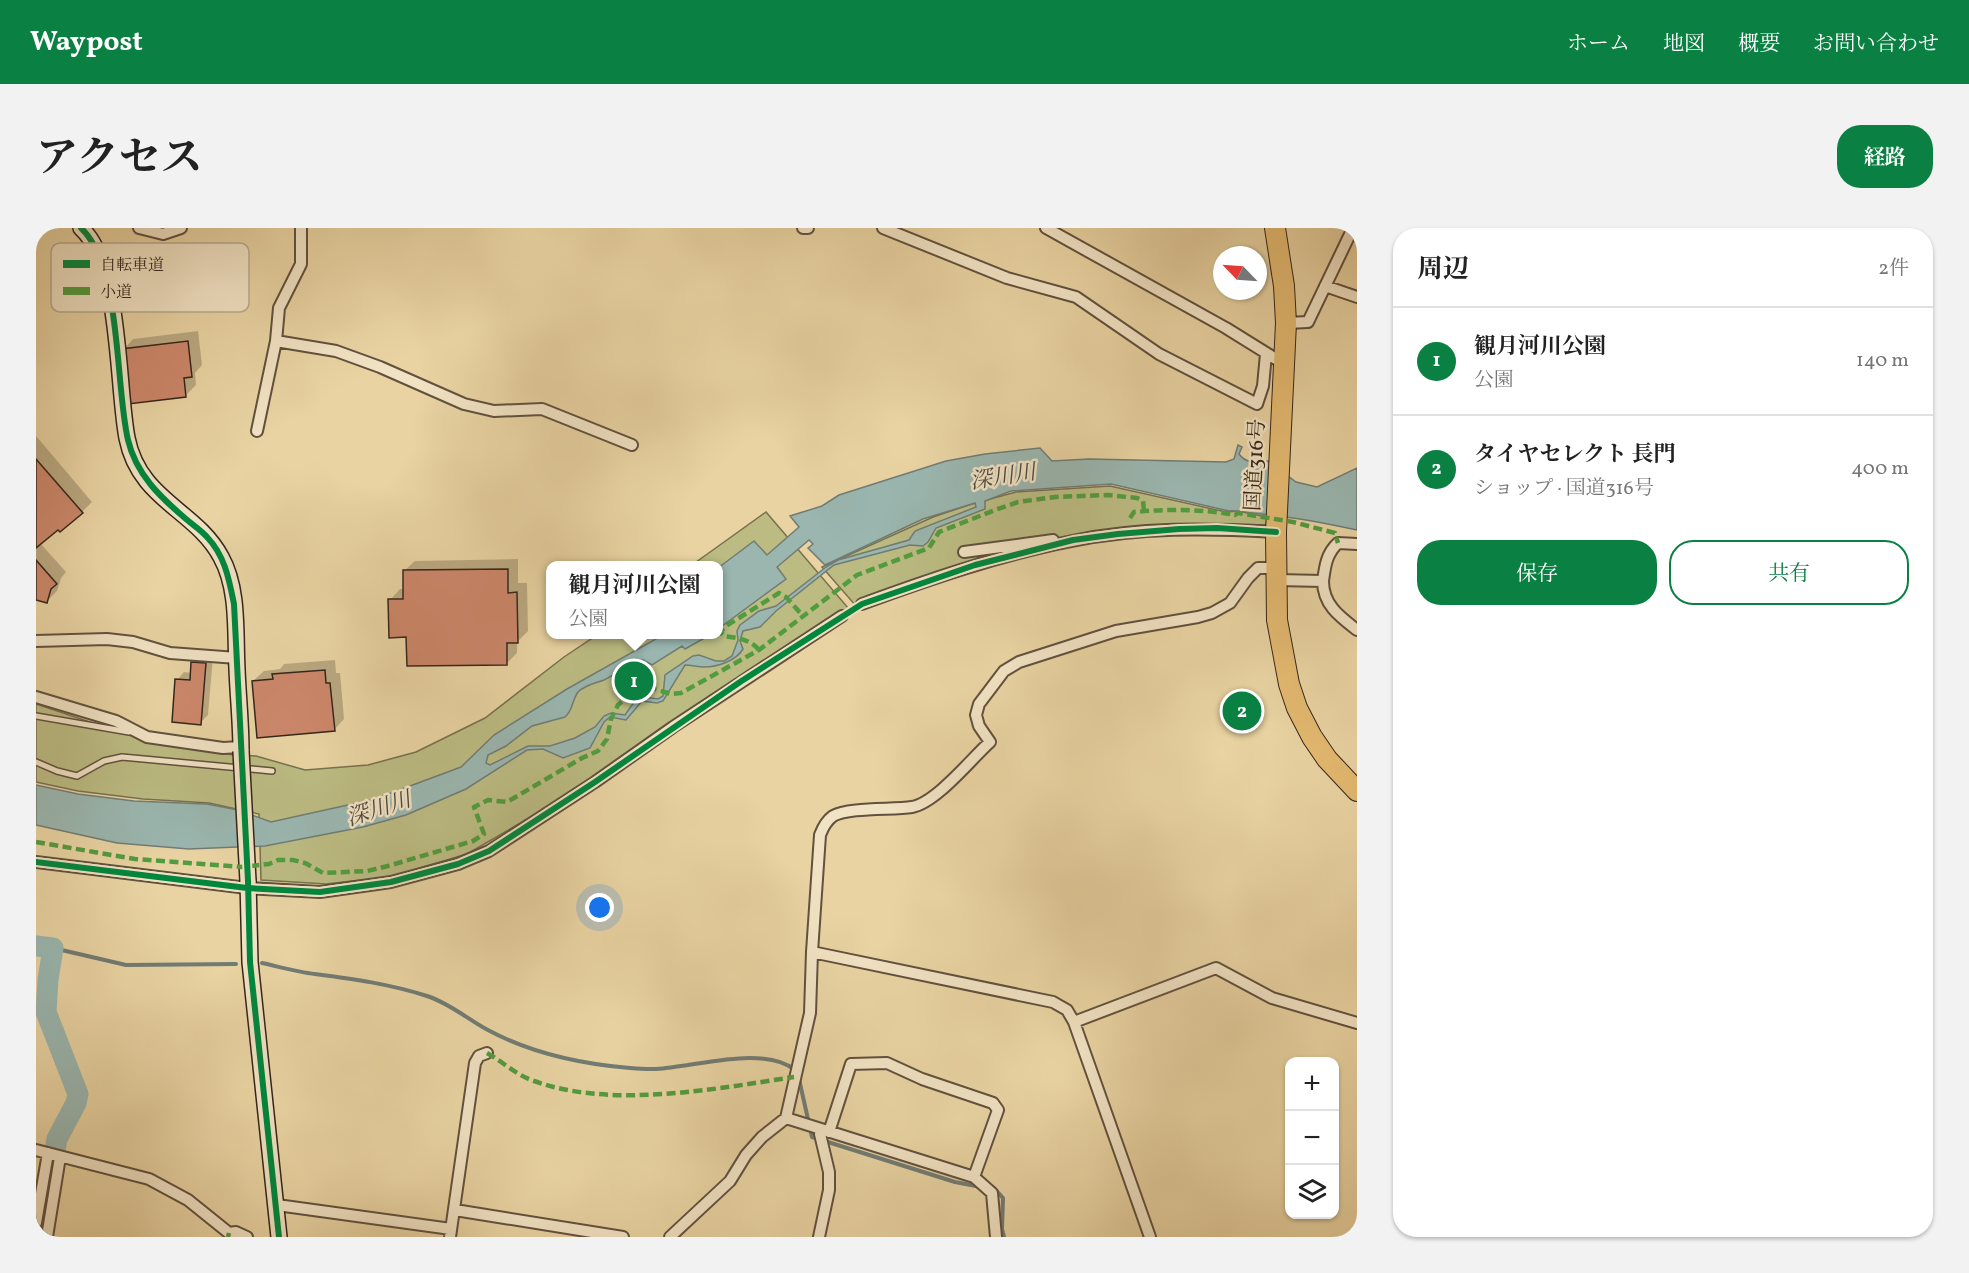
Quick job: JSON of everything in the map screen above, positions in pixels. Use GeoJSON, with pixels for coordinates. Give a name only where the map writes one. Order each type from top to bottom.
{"type":"FeatureCollection","features":[{"type":"Feature","properties":{"kind":"highway","name":"国道316号"},"geometry":{"type":"LineString","coordinates":[[1275,228],[1284,286],[1286,323],[1277,528],[1277,620],[1282,655],[1297,708],[1312,737],[1327,759],[1357,791]]}},
{"type":"Feature","properties":{"kind":"street"},"geometry":{"type":"LineString","coordinates":[[139,228],[163,234],[182,228]]}},
{"type":"Feature","properties":{"kind":"street"},"geometry":{"type":"LineString","coordinates":[[257,431],[276,341],[279,308],[301,264],[301,228]]}},
{"type":"Feature","properties":{"kind":"street"},"geometry":{"type":"LineString","coordinates":[[803,228],[808,228]]}},
{"type":"Feature","properties":{"kind":"street"},"geometry":{"type":"LineString","coordinates":[[883,228],[1007,278],[1076,297],[1160,354],[1257,404],[1263,386],[1266,354]]}},
{"type":"Feature","properties":{"kind":"street"},"geometry":{"type":"LineString","coordinates":[[1046,228],[1226,328],[1284,364]]}},
{"type":"Feature","properties":{"kind":"street"},"geometry":{"type":"LineString","coordinates":[[1286,323],[1308,322],[1353,228]]}},
{"type":"Feature","properties":{"kind":"street"},"geometry":{"type":"LineString","coordinates":[[86,229],[92,243]]}},
{"type":"Feature","properties":{"kind":"street"},"geometry":{"type":"LineString","coordinates":[[1325,286],[1357,297]]}},
{"type":"Feature","properties":{"kind":"street"},"geometry":{"type":"LineString","coordinates":[[112,312],[127,439],[136,466],[166,502],[207,537],[222,558],[234,604],[250,962],[279,1237]]}},
{"type":"Feature","properties":{"kind":"street"},"geometry":{"type":"LineString","coordinates":[[276,341],[336,351],[380,367],[464,404],[494,411],[542,409],[632,445]]}},
{"type":"Feature","properties":{"kind":"street"},"geometry":{"type":"LineString","coordinates":[[862,604],[975,565],[1060,543],[1118,534],[1179,529],[1277,528]]}},
{"type":"Feature","properties":{"kind":"street"},"geometry":{"type":"LineString","coordinates":[[964,552],[1049,540],[1056,540],[1060,543]]}},
{"type":"Feature","properties":{"kind":"street"},"geometry":{"type":"LineString","coordinates":[[1357,544],[1338,543],[1332,548],[1327,557],[1323,581],[1323,592],[1330,606],[1357,630]]}},
{"type":"Feature","properties":{"kind":"street"},"geometry":{"type":"LineString","coordinates":[[670,1237],[729,1181],[746,1155],[762,1137],[786,1118],[810,1014],[820,835],[825,823],[835,815],[882,808],[912,807],[934,797],[990,742],[979,726],[976,715],[979,704],[1004,671],[1019,662],[1116,631],[1212,613],[1230,603],[1258,568],[1277,574],[1323,581]]}},
{"type":"Feature","properties":{"kind":"street"},"geometry":{"type":"LineString","coordinates":[[36,862],[320,892],[391,882],[458,864],[489,851],[842,616]]}},
{"type":"Feature","properties":{"kind":"street"},"geometry":{"type":"LineString","coordinates":[[36,641],[107,639],[133,642],[170,653],[237,658]]}},
{"type":"Feature","properties":{"kind":"street"},"geometry":{"type":"LineString","coordinates":[[36,697],[116,721],[142,735],[182,743],[241,749]]}},
{"type":"Feature","properties":{"kind":"street"},"geometry":{"type":"LineString","coordinates":[[812,952],[1053,1002],[1067,1010],[1074,1022],[1150,1237]]}},
{"type":"Feature","properties":{"kind":"street"},"geometry":{"type":"LineString","coordinates":[[1074,1022],[1216,968],[1272,998],[1357,1023]]}},
{"type":"Feature","properties":{"kind":"street"},"geometry":{"type":"LineString","coordinates":[[277,1205],[451,1233],[475,1063],[479,1056],[487,1053]]}},
{"type":"Feature","properties":{"kind":"street"},"geometry":{"type":"LineString","coordinates":[[819,1237],[829,1190],[829,1172],[820,1134],[826,1131],[851,1064],[887,1063],[922,1080],[993,1103],[998,1110],[974,1177]]}},
{"type":"Feature","properties":{"kind":"street"},"geometry":{"type":"LineString","coordinates":[[786,1118],[974,1177],[992,1193],[996,1237]]}},
{"type":"Feature","properties":{"kind":"street"},"geometry":{"type":"LineString","coordinates":[[36,1150],[149,1179],[188,1200],[229,1233],[236,1232],[247,1237]]}},
{"type":"Feature","properties":{"kind":"street"},"geometry":{"type":"LineString","coordinates":[[36,1223],[54,1155]]}},
{"type":"Feature","properties":{"kind":"street"},"geometry":{"type":"LineString","coordinates":[[47,1237],[54,1155]]}},
{"type":"Feature","properties":{"kind":"street"},"geometry":{"type":"LineString","coordinates":[[455,1210],[623,1237]]}},
{"type":"Feature","properties":{"kind":"lane"},"geometry":{"type":"LineString","coordinates":[[36,716],[142,735]]}},
{"type":"Feature","properties":{"kind":"lane"},"geometry":{"type":"LineString","coordinates":[[36,762],[77,776],[104,761],[122,757],[272,771]]}},
{"type":"Feature","properties":{"kind":"green space"},"geometry":{"type":"Polygon","coordinates":[[[1110,486],[1226,512],[1238,511],[1267,517],[1266,525],[1182,525],[1074,537],[856,606],[822,567],[933,517],[972,504],[1016,492],[1110,486]]]}},
{"type":"Feature","properties":{"kind":"green space"},"geometry":{"type":"Polygon","coordinates":[[[766,512],[849,609],[771,658],[572,793],[467,854],[389,877],[326,884],[261,880],[259,814],[209,803],[143,799],[78,791],[36,782],[36,704],[150,742],[234,755],[256,756],[305,770],[368,765],[416,752],[485,718],[591,639],[723,639],[723,561],[698,561],[766,512]]]}},
{"type":"Feature","properties":{"kind":"water","name":"深川川"},"geometry":{"type":"Polygon","coordinates":[[[1238,445],[1242,447],[1239,454],[1245,459],[1252,462],[1268,461],[1296,482],[1317,487],[1357,468],[1357,530],[1297,519],[1229,511],[1111,484],[1011,491],[985,501],[985,509],[936,528],[923,546],[910,545],[834,565],[776,611],[760,627],[743,631],[740,641],[743,649],[736,657],[715,666],[685,665],[663,701],[657,703],[642,701],[626,720],[610,717],[604,722],[590,748],[563,758],[543,749],[527,750],[466,789],[406,815],[363,827],[265,846],[189,849],[117,843],[36,825],[36,785],[78,794],[134,801],[207,804],[238,810],[271,822],[375,799],[461,767],[494,735],[567,689],[656,639],[703,639],[685,649],[682,646],[652,665],[643,660],[584,688],[578,692],[570,712],[565,717],[532,726],[506,746],[488,755],[486,763],[490,765],[528,746],[550,746],[575,738],[595,727],[604,716],[611,713],[625,715],[637,698],[658,699],[663,696],[665,675],[693,656],[699,655],[716,661],[724,661],[732,656],[738,640],[737,631],[740,625],[759,611],[776,606],[838,560],[909,540],[915,531],[976,507],[975,503],[923,519],[825,565],[808,548],[813,544],[809,540],[777,567],[786,579],[723,625],[723,564],[754,541],[767,555],[799,527],[790,516],[822,506],[839,495],[946,461],[1040,448],[1052,461],[1089,459],[1226,462],[1234,459],[1238,445]]]}},
{"type":"Feature","properties":{"kind":"building"},"geometry":{"type":"Polygon","coordinates":[[[188,341],[192,377],[184,378],[186,397],[128,404],[121,349],[188,341]]]}},
{"type":"Feature","properties":{"kind":"building"},"geometry":{"type":"Polygon","coordinates":[[[36,459],[83,513],[36,548],[36,459]]]}},
{"type":"Feature","properties":{"kind":"building"},"geometry":{"type":"Polygon","coordinates":[[[36,560],[57,584],[51,589],[47,603],[36,600],[36,560]]]}},
{"type":"Feature","properties":{"kind":"building"},"geometry":{"type":"Polygon","coordinates":[[[508,569],[508,593],[517,592],[518,643],[507,643],[507,665],[407,666],[406,637],[389,638],[388,599],[403,599],[403,570],[508,569]]]}},
{"type":"Feature","properties":{"kind":"building"},"geometry":{"type":"Polygon","coordinates":[[[191,662],[206,663],[201,725],[172,722],[175,679],[190,680],[191,662]]]}},
{"type":"Feature","properties":{"kind":"building"},"geometry":{"type":"Polygon","coordinates":[[[325,670],[326,683],[330,683],[335,731],[257,738],[252,681],[273,679],[272,674],[325,670]]]}},
{"type":"Feature","properties":{"kind":"waterway"},"geometry":{"type":"LineString","coordinates":[[36,946],[53,948],[46,1012],[78,1094],[76,1103],[57,1139],[40,1237]]}},
{"type":"Feature","properties":{"kind":"waterway"},"geometry":{"type":"LineString","coordinates":[[53,948],[126,965],[236,964]]}},
{"type":"Feature","properties":{"kind":"waterway"},"geometry":{"type":"LineString","coordinates":[[262,963],[302,972],[385,985],[427,996],[520,1045],[575,1060],[653,1069],[751,1058],[783,1063],[795,1070]]}},
{"type":"Feature","properties":{"kind":"waterway"},"geometry":{"type":"LineString","coordinates":[[799,1079],[812,1137],[955,1182],[981,1187]]}},
{"type":"Feature","properties":{"kind":"waterway"},"geometry":{"type":"LineString","coordinates":[[994,1188],[1003,1198],[1004,1237]]}},
{"type":"Feature","properties":{"kind":"tunnel"},"geometry":{"type":"LineString","coordinates":[[842,616],[862,604]]}},
{"type":"Feature","properties":{"kind":"marked path"},"geometry":{"type":"LineString","coordinates":[[36,842],[135,859],[242,867],[269,864],[278,860],[293,860],[305,863],[323,873],[367,871],[473,841],[484,834],[474,807],[488,800],[507,802],[598,751],[607,739],[611,719],[618,705],[635,690],[644,686],[671,694],[681,693],[759,650],[857,575],[929,548],[939,532],[1018,502],[1055,497],[1108,495],[1137,498],[1143,501],[1144,511]]}},
{"type":"Feature","properties":{"kind":"marked path"},"geometry":{"type":"LineString","coordinates":[[1130,518],[1134,512],[1159,510],[1235,515],[1238,513],[1293,522],[1335,533],[1338,543]]}},
{"type":"Feature","properties":{"kind":"marked path"},"geometry":{"type":"LineString","coordinates":[[723,629],[779,593],[786,597],[804,617]]}},
{"type":"Feature","properties":{"kind":"marked path"},"geometry":{"type":"LineString","coordinates":[[723,635],[747,641],[759,650]]}},
{"type":"Feature","properties":{"kind":"marked path"},"geometry":{"type":"LineString","coordinates":[[487,1053],[515,1072],[534,1081],[596,1094],[663,1094],[731,1087],[794,1077]]}},
{"type":"Feature","properties":{"kind":"marked path"},"geometry":{"type":"LineString","coordinates":[[228,1237],[229,1233]]}},
{"type":"Feature","properties":{"kind":"cycle path"},"geometry":{"type":"LineString","coordinates":[[81,228],[92,243]]}},
{"type":"Feature","properties":{"kind":"cycle path"},"geometry":{"type":"LineString","coordinates":[[112,312],[124,417],[132,452],[150,484],[213,544],[225,568],[234,604],[250,962],[279,1237]]}},
{"type":"Feature","properties":{"kind":"cycle path"},"geometry":{"type":"LineString","coordinates":[[36,862],[247,888],[320,892],[391,882],[458,864],[489,851],[595,782],[740,682],[862,604],[975,565],[1073,540],[1179,529],[1217,528],[1276,532]]}},
{"type":"Feature","properties":{"kind":"place","name":"観月河川公園"},"geometry":{"type":"Point","coordinates":[634,681]}},
{"type":"Feature","properties":{"kind":"place","name":"タイヤセレクト 長門"},"geometry":{"type":"Point","coordinates":[1242,711]}}]}
